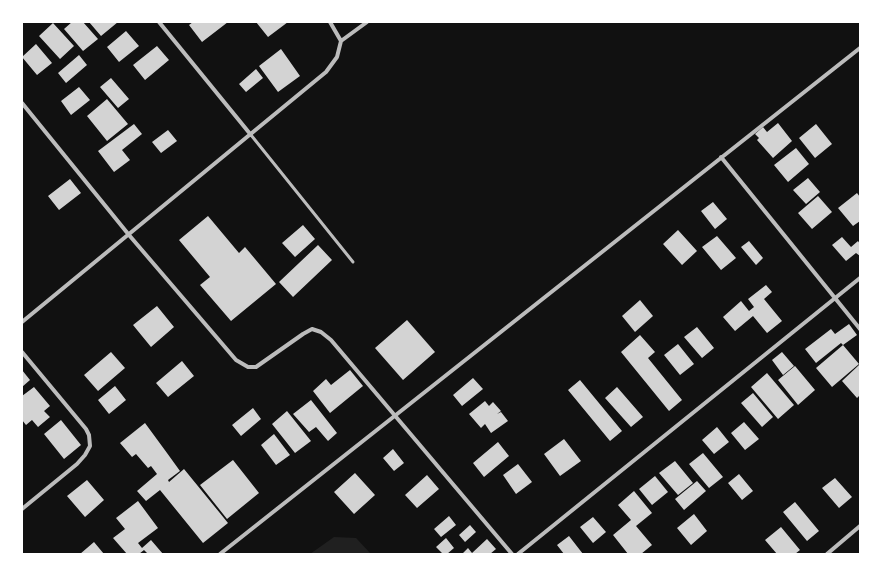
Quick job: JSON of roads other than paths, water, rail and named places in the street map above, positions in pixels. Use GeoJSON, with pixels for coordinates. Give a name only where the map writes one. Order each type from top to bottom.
{"type":"FeatureCollection","features":[{"type":"Feature","properties":{"kind":"street"},"geometry":{"type":"LineString","coordinates":[[158,22],[251,135]]}},
{"type":"Feature","properties":{"kind":"street"},"geometry":{"type":"LineString","coordinates":[[330,22],[341,41]]}},
{"type":"Feature","properties":{"kind":"street"},"geometry":{"type":"LineString","coordinates":[[22,322],[326,72],[336,57],[341,41],[367,22]]}},
{"type":"Feature","properties":{"kind":"street"},"geometry":{"type":"LineString","coordinates":[[220,554],[860,48]]}},
{"type":"Feature","properties":{"kind":"street"},"geometry":{"type":"LineString","coordinates":[[22,103],[129,235],[241,365],[248,367],[256,366],[312,329],[322,332],[331,340],[512,554]]}},
{"type":"Feature","properties":{"kind":"street"},"geometry":{"type":"LineString","coordinates":[[721,157],[860,329]]}},
{"type":"Feature","properties":{"kind":"street"},"geometry":{"type":"LineString","coordinates":[[518,554],[860,278]]}},
{"type":"Feature","properties":{"kind":"street"},"geometry":{"type":"LineString","coordinates":[[22,352],[86,428],[89,435],[90,446],[85,456],[77,464],[22,509]]}},
{"type":"Feature","properties":{"kind":"street"},"geometry":{"type":"LineString","coordinates":[[827,554],[860,526]]}},
{"type":"Feature","properties":{"kind":"lane"},"geometry":{"type":"LineString","coordinates":[[251,135],[353,262]]}}]}
